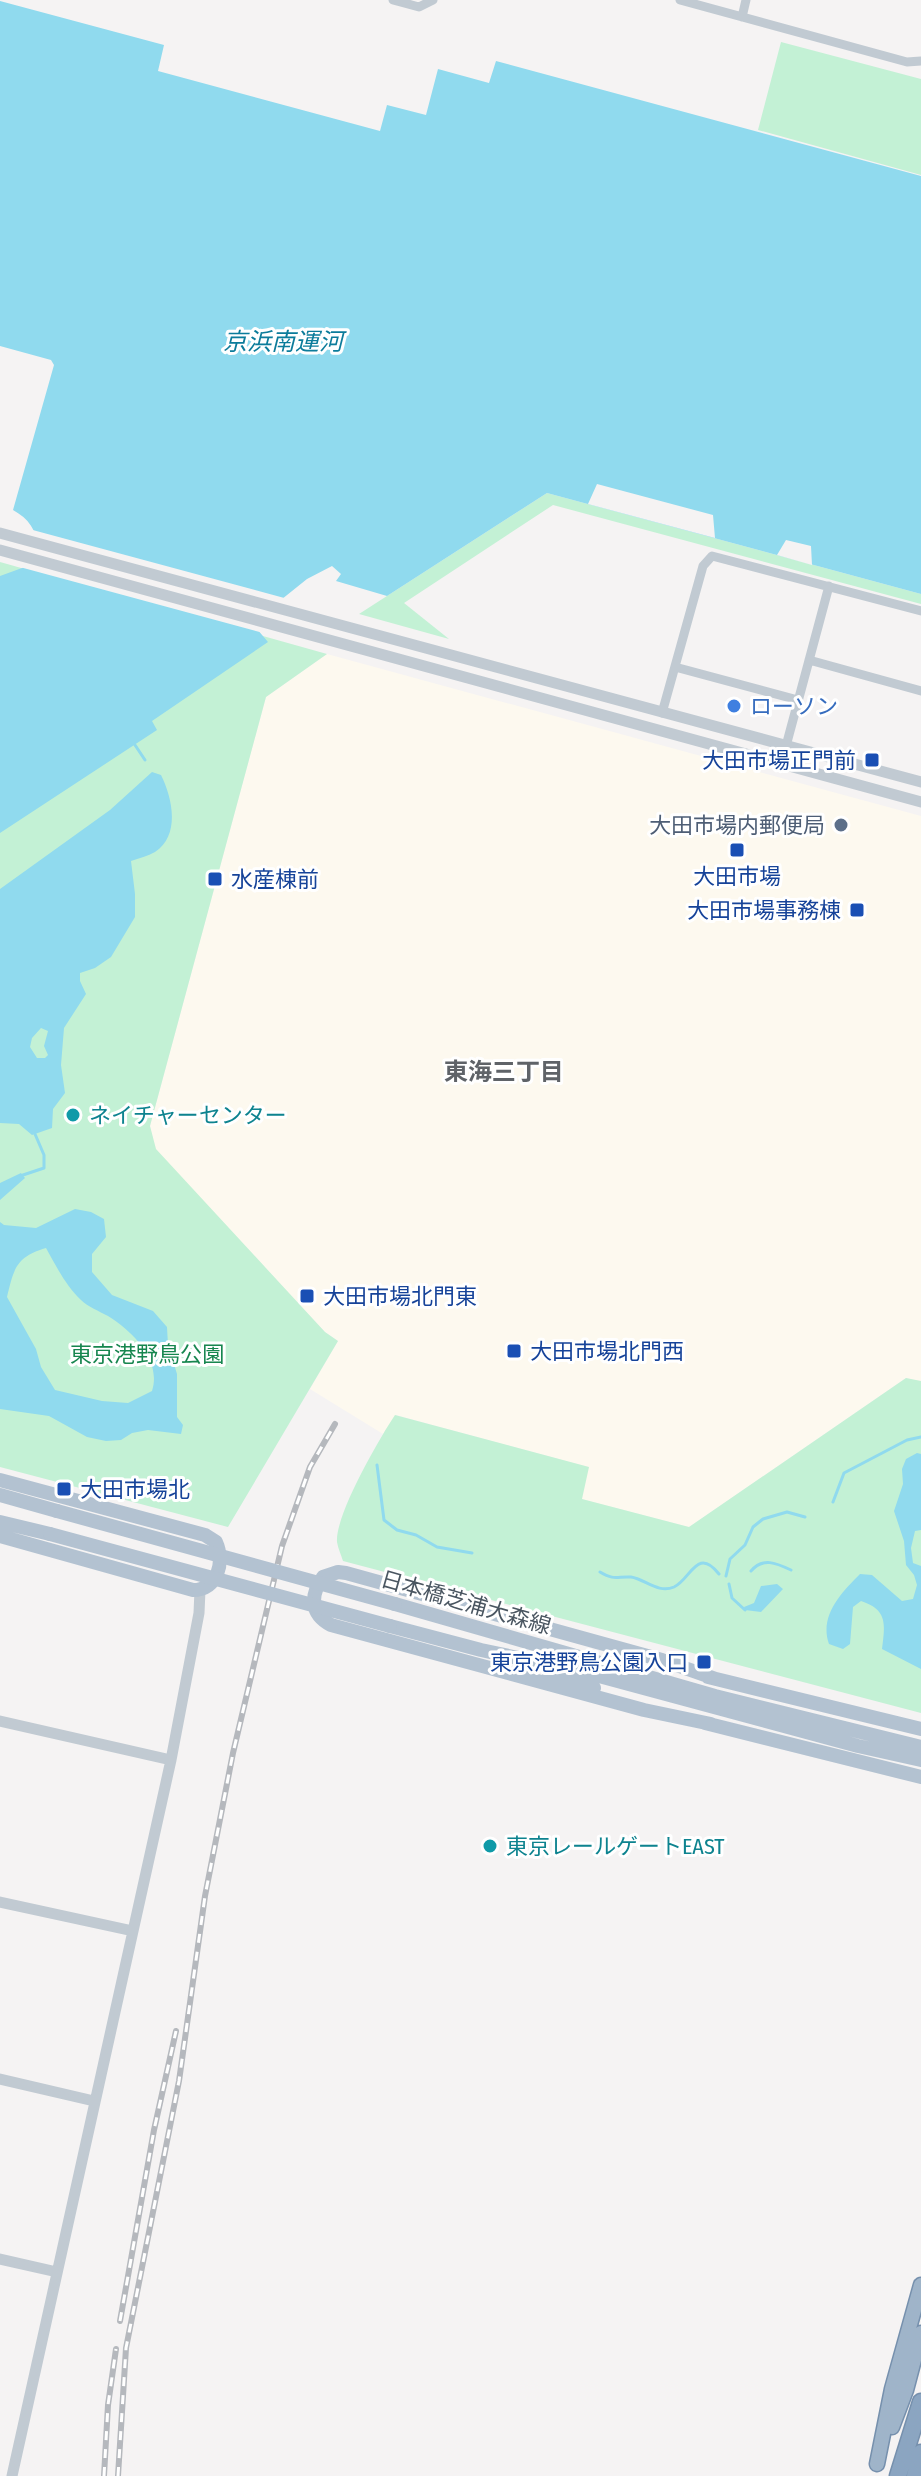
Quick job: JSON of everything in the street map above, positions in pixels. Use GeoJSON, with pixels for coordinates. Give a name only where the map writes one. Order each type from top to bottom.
{"type":"FeatureCollection","features":[{"type":"Feature","properties":{"kind":"highway"},"geometry":{"type":"LineString","coordinates":[[875,2470],[892,2389],[921,2285]]}},
{"type":"Feature","properties":{"kind":"highway"},"geometry":{"type":"LineString","coordinates":[[875,2470],[906,2390],[921,2333]]}},
{"type":"Feature","properties":{"kind":"highway"},"geometry":{"type":"LineString","coordinates":[[898,2476],[921,2402]]}},
{"type":"Feature","properties":{"kind":"highway"},"geometry":{"type":"LineString","coordinates":[[915,2476],[921,2453]]}},
{"type":"Feature","properties":{"kind":"main road"},"geometry":{"type":"LineString","coordinates":[[0,1480],[212,1538],[219,1548],[219,1569],[214,1580],[200,1590],[182,1588],[0,1536]]}},
{"type":"Feature","properties":{"kind":"main road","name":"日本橋芝浦大森線"},"geometry":{"type":"LineString","coordinates":[[0,1495],[486,1629],[729,1700],[921,1747]]}},
{"type":"Feature","properties":{"kind":"main road","name":"日本橋芝浦大森線"},"geometry":{"type":"LineString","coordinates":[[0,1522],[481,1650],[588,1673],[921,1760]]}},
{"type":"Feature","properties":{"kind":"main road"},"geometry":{"type":"LineString","coordinates":[[716,1679],[662,1660],[346,1573],[323,1577],[315,1591],[314,1609],[331,1625],[644,1710],[921,1777]]}},
{"type":"Feature","properties":{"kind":"main road"},"geometry":{"type":"LineString","coordinates":[[486,1629],[611,1654],[921,1729]]}},
{"type":"Feature","properties":{"kind":"main road"},"geometry":{"type":"LineString","coordinates":[[481,1650],[711,1724]]}},
{"type":"Feature","properties":{"kind":"street"},"geometry":{"type":"LineString","coordinates":[[393,0],[419,7],[433,0]]}},
{"type":"Feature","properties":{"kind":"street"},"geometry":{"type":"LineString","coordinates":[[680,0],[907,62],[921,61]]}},
{"type":"Feature","properties":{"kind":"street"},"geometry":{"type":"LineString","coordinates":[[742,17],[746,0]]}},
{"type":"Feature","properties":{"kind":"street"},"geometry":{"type":"LineString","coordinates":[[0,533],[921,782]]}},
{"type":"Feature","properties":{"kind":"street"},"geometry":{"type":"LineString","coordinates":[[0,550],[921,802]]}},
{"type":"Feature","properties":{"kind":"street"},"geometry":{"type":"LineString","coordinates":[[662,713],[703,566],[708,558],[718,556],[921,611]]}},
{"type":"Feature","properties":{"kind":"street"},"geometry":{"type":"LineString","coordinates":[[786,746],[829,586]]}},
{"type":"Feature","properties":{"kind":"street"},"geometry":{"type":"LineString","coordinates":[[809,660],[921,691]]}},
{"type":"Feature","properties":{"kind":"street"},"geometry":{"type":"LineString","coordinates":[[675,667],[798,700]]}},
{"type":"Feature","properties":{"kind":"street"},"geometry":{"type":"LineString","coordinates":[[12,2476],[171,1760],[197,1624],[200,1590]]}},
{"type":"Feature","properties":{"kind":"street"},"geometry":{"type":"LineString","coordinates":[[0,1721],[171,1760]]}},
{"type":"Feature","properties":{"kind":"street"},"geometry":{"type":"LineString","coordinates":[[0,1902],[133,1931]]}},
{"type":"Feature","properties":{"kind":"street"},"geometry":{"type":"LineString","coordinates":[[0,2079],[94,2101]]}},
{"type":"Feature","properties":{"kind":"street"},"geometry":{"type":"LineString","coordinates":[[0,2259],[57,2272]]}},
{"type":"Feature","properties":{"kind":"shaded area"},"geometry":{"type":"Polygon","coordinates":[[[327,654],[921,816],[921,1382],[906,1378],[689,1527],[581,1499],[588,1467],[396,1415],[383,1434],[310,1389],[338,1341],[325,1332],[155,1149],[150,1126],[266,697],[327,654]]]}},
{"type":"Feature","properties":{"kind":"green space"},"geometry":{"type":"Polygon","coordinates":[[[781,42],[921,79],[921,175],[758,130],[781,42]]]}},
{"type":"Feature","properties":{"kind":"green space"},"geometry":{"type":"Polygon","coordinates":[[[547,493],[921,594],[921,604],[553,505],[404,603],[449,639],[359,614],[547,493]]]}},
{"type":"Feature","properties":{"kind":"green space","name":"東京港野鳥公園"},"geometry":{"type":"Polygon","coordinates":[[[0,562],[327,654],[266,697],[150,1126],[156,1149],[325,1332],[338,1341],[228,1527],[0,1467],[0,562]]]}},
{"type":"Feature","properties":{"kind":"green space"},"geometry":{"type":"Polygon","coordinates":[[[906,1378],[921,1381],[921,1713],[343,1561],[338,1547],[338,1530],[350,1496],[395,1415],[589,1467],[582,1499],[689,1527],[906,1378]]]}},
{"type":"Feature","properties":{"kind":"water","name":"京浜南運河"},"geometry":{"type":"Polygon","coordinates":[[[0,1],[164,45],[158,71],[380,131],[387,105],[426,115],[438,69],[489,83],[496,61],[921,176],[921,594],[547,493],[387,596],[336,581],[341,574],[332,566],[307,579],[252,623],[268,642],[152,721],[157,730],[0,833],[0,576],[33,564],[36,556],[35,533],[27,520],[13,510],[54,365],[51,360],[0,346],[0,1]]]}},
{"type":"Feature","properties":{"kind":"water"},"geometry":{"type":"Polygon","coordinates":[[[152,772],[161,775],[165,784],[171,805],[171,826],[163,845],[155,852],[131,861],[135,917],[111,957],[95,968],[80,973],[86,994],[64,1028],[61,1065],[65,1093],[53,1109],[52,1128],[32,1135],[19,1124],[0,1123],[0,889],[110,810],[152,772]],[[41,1028],[32,1038],[30,1047],[37,1058],[48,1055],[44,1046],[48,1031],[41,1028]]]}},
{"type":"Feature","properties":{"kind":"water"},"geometry":{"type":"Polygon","coordinates":[[[21,1173],[25,1178],[0,1200],[0,1183],[21,1173]]]}},
{"type":"Feature","properties":{"kind":"water"},"geometry":{"type":"Polygon","coordinates":[[[75,1209],[104,1219],[106,1237],[92,1254],[92,1272],[112,1295],[153,1311],[167,1327],[168,1345],[177,1374],[177,1417],[183,1425],[181,1434],[148,1430],[132,1433],[121,1440],[106,1441],[87,1437],[49,1416],[0,1409],[0,1222],[36,1228],[75,1209]],[[46,1248],[28,1255],[18,1265],[7,1297],[55,1390],[102,1401],[128,1403],[152,1391],[153,1368],[143,1348],[117,1322],[81,1300],[46,1248]]]}},
{"type":"Feature","properties":{"kind":"water"},"geometry":{"type":"Polygon","coordinates":[[[921,1454],[921,1530],[915,1531],[911,1548],[913,1563],[921,1566],[921,1669],[882,1649],[883,1619],[876,1609],[861,1601],[853,1607],[850,1644],[843,1649],[829,1644],[827,1634],[829,1615],[860,1574],[872,1575],[902,1601],[913,1599],[917,1585],[906,1565],[904,1541],[894,1511],[903,1484],[902,1469],[906,1459],[921,1454]]]}},
{"type":"Feature","properties":{"kind":"water"},"geometry":{"type":"Polygon","coordinates":[[[777,1584],[783,1589],[761,1612],[745,1610],[744,1607],[754,1603],[761,1586],[777,1584]]]}},
{"type":"Feature","properties":{"kind":"pier"},"geometry":{"type":"Polygon","coordinates":[[[597,484],[713,515],[715,538],[588,504],[597,484]]]}},
{"type":"Feature","properties":{"kind":"pier"},"geometry":{"type":"Polygon","coordinates":[[[29,529],[288,599],[257,623],[267,634],[16,566],[30,561],[35,549],[29,529]]]}},
{"type":"Feature","properties":{"kind":"pier"},"geometry":{"type":"Polygon","coordinates":[[[786,540],[811,546],[812,565],[777,555],[786,540]]]}},
{"type":"Feature","properties":{"kind":"waterway"},"geometry":{"type":"LineString","coordinates":[[135,745],[145,760]]}},
{"type":"Feature","properties":{"kind":"waterway"},"geometry":{"type":"LineString","coordinates":[[23,1175],[44,1168],[44,1155],[35,1134]]}},
{"type":"Feature","properties":{"kind":"waterway"},"geometry":{"type":"LineString","coordinates":[[833,1502],[844,1473],[907,1440],[921,1437]]}},
{"type":"Feature","properties":{"kind":"waterway"},"geometry":{"type":"LineString","coordinates":[[377,1465],[384,1520],[397,1530],[416,1535],[437,1547],[472,1553]]}},
{"type":"Feature","properties":{"kind":"waterway"},"geometry":{"type":"LineString","coordinates":[[726,1576],[730,1559],[745,1545],[753,1527],[763,1519],[787,1512],[805,1517]]}},
{"type":"Feature","properties":{"kind":"waterway"},"geometry":{"type":"LineString","coordinates":[[751,1571],[765,1563],[791,1570]]}},
{"type":"Feature","properties":{"kind":"waterway"},"geometry":{"type":"LineString","coordinates":[[600,1572],[613,1577],[636,1578],[662,1589],[674,1587],[700,1564],[711,1566],[719,1574]]}},
{"type":"Feature","properties":{"kind":"waterway"},"geometry":{"type":"LineString","coordinates":[[729,1584],[732,1598],[745,1610]]}},
{"type":"Feature","properties":{"kind":"railway"},"geometry":{"type":"LineString","coordinates":[[118,2476],[126,2348],[179,2081],[205,1896],[233,1753],[282,1546],[310,1467],[335,1424]]}},
{"type":"Feature","properties":{"kind":"railway"},"geometry":{"type":"LineString","coordinates":[[120,2321],[154,2130],[176,2031]]}},
{"type":"Feature","properties":{"kind":"railway"},"geometry":{"type":"LineString","coordinates":[[104,2476],[108,2405],[116,2349]]}},
{"type":"Feature","properties":{"kind":"place","name":"ローソン"},"geometry":{"type":"Point","coordinates":[734,706]}},
{"type":"Feature","properties":{"kind":"place","name":"大田市場正門前"},"geometry":{"type":"Point","coordinates":[872,760]}},
{"type":"Feature","properties":{"kind":"place","name":"大田市場内郵便局"},"geometry":{"type":"Point","coordinates":[841,825]}},
{"type":"Feature","properties":{"kind":"place","name":"大田市場"},"geometry":{"type":"Point","coordinates":[737,850]}},
{"type":"Feature","properties":{"kind":"place","name":"水産棟前"},"geometry":{"type":"Point","coordinates":[215,879]}},
{"type":"Feature","properties":{"kind":"place","name":"大田市場事務棟"},"geometry":{"type":"Point","coordinates":[857,910]}},
{"type":"Feature","properties":{"kind":"place","name":"ネイチャーセンター"},"geometry":{"type":"Point","coordinates":[73,1115]}},
{"type":"Feature","properties":{"kind":"place","name":"大田市場北門東"},"geometry":{"type":"Point","coordinates":[307,1296]}},
{"type":"Feature","properties":{"kind":"place","name":"大田市場北門西"},"geometry":{"type":"Point","coordinates":[514,1351]}},
{"type":"Feature","properties":{"kind":"place","name":"大田市場北"},"geometry":{"type":"Point","coordinates":[64,1489]}},
{"type":"Feature","properties":{"kind":"place","name":"東京港野鳥公園入口"},"geometry":{"type":"Point","coordinates":[704,1662]}},
{"type":"Feature","properties":{"kind":"place","name":"東京レールゲートEAST"},"geometry":{"type":"Point","coordinates":[490,1846]}},
{"type":"Feature","properties":{"kind":"district","name":"東海三丁目"},"geometry":{"type":"Point","coordinates":[504,1072]}}]}
